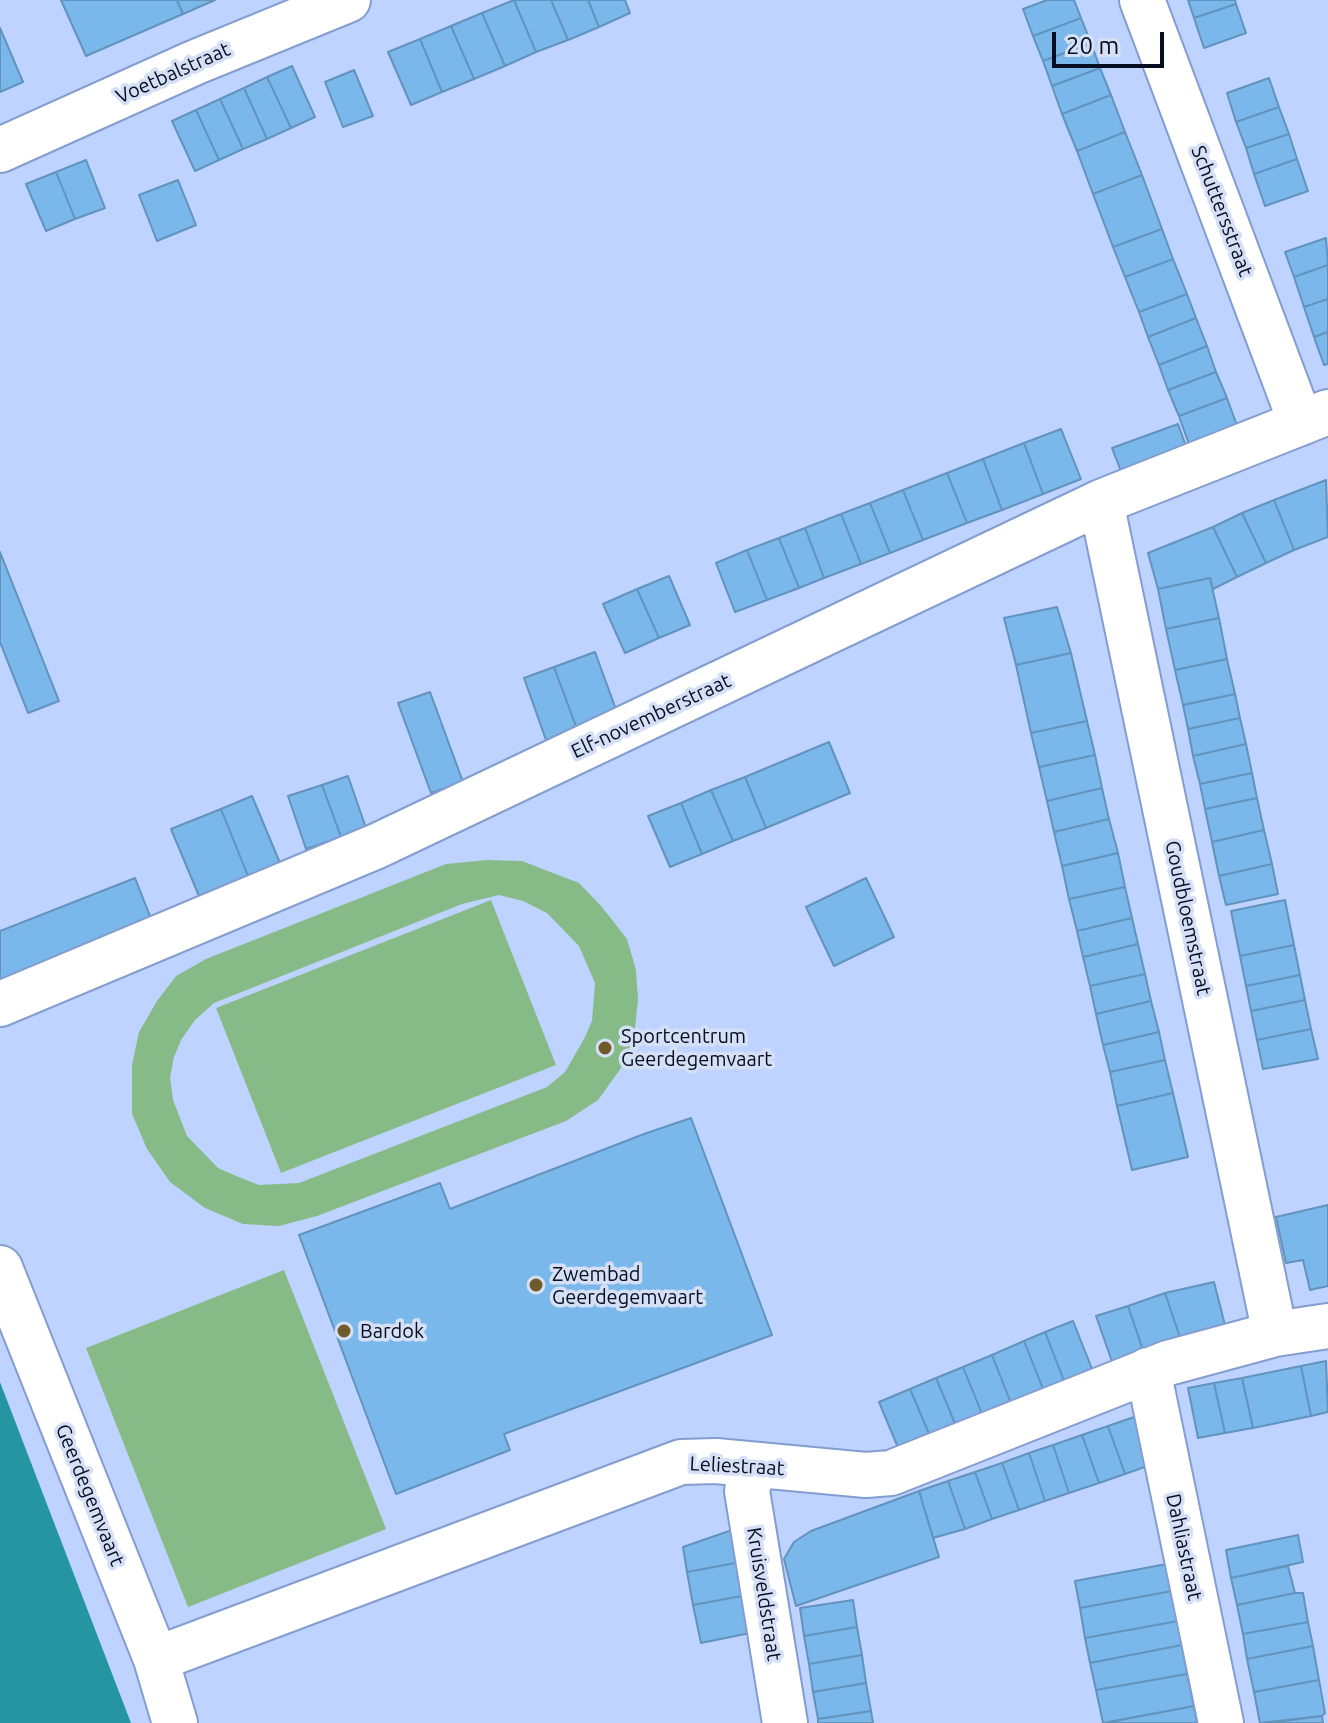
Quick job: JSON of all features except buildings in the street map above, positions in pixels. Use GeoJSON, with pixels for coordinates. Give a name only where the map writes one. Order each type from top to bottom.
{"type":"FeatureCollection","features":[{"type":"Feature","properties":{"kind":"street","name":"Voetbalstraat"},"geometry":{"type":"LineString","coordinates":[[0,150],[196,62],[348,0]]}},
{"type":"Feature","properties":{"kind":"street","name":"Schuttersstraat"},"geometry":{"type":"LineString","coordinates":[[1142,0],[1314,418]]}},
{"type":"Feature","properties":{"kind":"street","name":"Elf-novemberstraat"},"geometry":{"type":"LineString","coordinates":[[0,1004],[377,846],[1101,502],[1314,418]]}},
{"type":"Feature","properties":{"kind":"street","name":"Goudbloemstraat"},"geometry":{"type":"LineString","coordinates":[[1101,502],[1275,1334]]}},
{"type":"Feature","properties":{"kind":"street","name":"Geerdegemvaart"},"geometry":{"type":"LineString","coordinates":[[0,1268],[156,1659],[175,1723]]}},
{"type":"Feature","properties":{"kind":"street","name":"Leliestraat"},"geometry":{"type":"LineString","coordinates":[[156,1659],[681,1462],[716,1461],[833,1474],[891,1473],[1148,1370],[1275,1334],[1328,1326]]}},
{"type":"Feature","properties":{"kind":"street","name":"Dahliastraat"},"geometry":{"type":"LineString","coordinates":[[1148,1370],[1221,1723]]}},
{"type":"Feature","properties":{"kind":"street","name":"Kruisveldstraat"},"geometry":{"type":"LineString","coordinates":[[753,1465],[747,1491],[785,1723]]}},
{"type":"Feature","properties":{"kind":"shaded area","name":"Sportcentrum Geerdegemvaart"},"geometry":{"type":"Polygon","coordinates":[[[522,861],[579,883],[627,939],[636,970],[638,1000],[634,1037],[621,1068],[598,1100],[566,1121],[317,1216],[279,1226],[243,1224],[205,1208],[170,1182],[147,1149],[132,1114],[132,1065],[139,1032],[176,976],[206,959],[446,864],[522,861]],[[499,895],[462,904],[214,1003],[195,1020],[174,1057],[170,1077],[173,1100],[187,1136],[218,1168],[236,1176],[259,1185],[299,1183],[547,1087],[565,1072],[585,1037],[592,1021],[595,983],[579,946],[547,913],[523,901],[499,895]]]}},
{"type":"Feature","properties":{"kind":"shaded area"},"geometry":{"type":"Polygon","coordinates":[[[491,900],[556,1065],[281,1173],[216,1008],[491,900]]]}},
{"type":"Feature","properties":{"kind":"shaded area"},"geometry":{"type":"Polygon","coordinates":[[[284,1270],[386,1529],[188,1607],[86,1348],[284,1270]]]}},
{"type":"Feature","properties":{"kind":"shaded area"},"geometry":{"type":"Polygon","coordinates":[[[0,1382],[131,1723],[0,1723],[0,1382]]]}},
{"type":"Feature","properties":{"kind":"place","name":"Sportcentrum Geerdegemvaart"},"geometry":{"type":"Point","coordinates":[605,1048]}},
{"type":"Feature","properties":{"kind":"place","name":"Zwembad Geerdegemvaart"},"geometry":{"type":"Point","coordinates":[536,1285]}},
{"type":"Feature","properties":{"kind":"place","name":"Bardok"},"geometry":{"type":"Point","coordinates":[344,1331]}}]}
